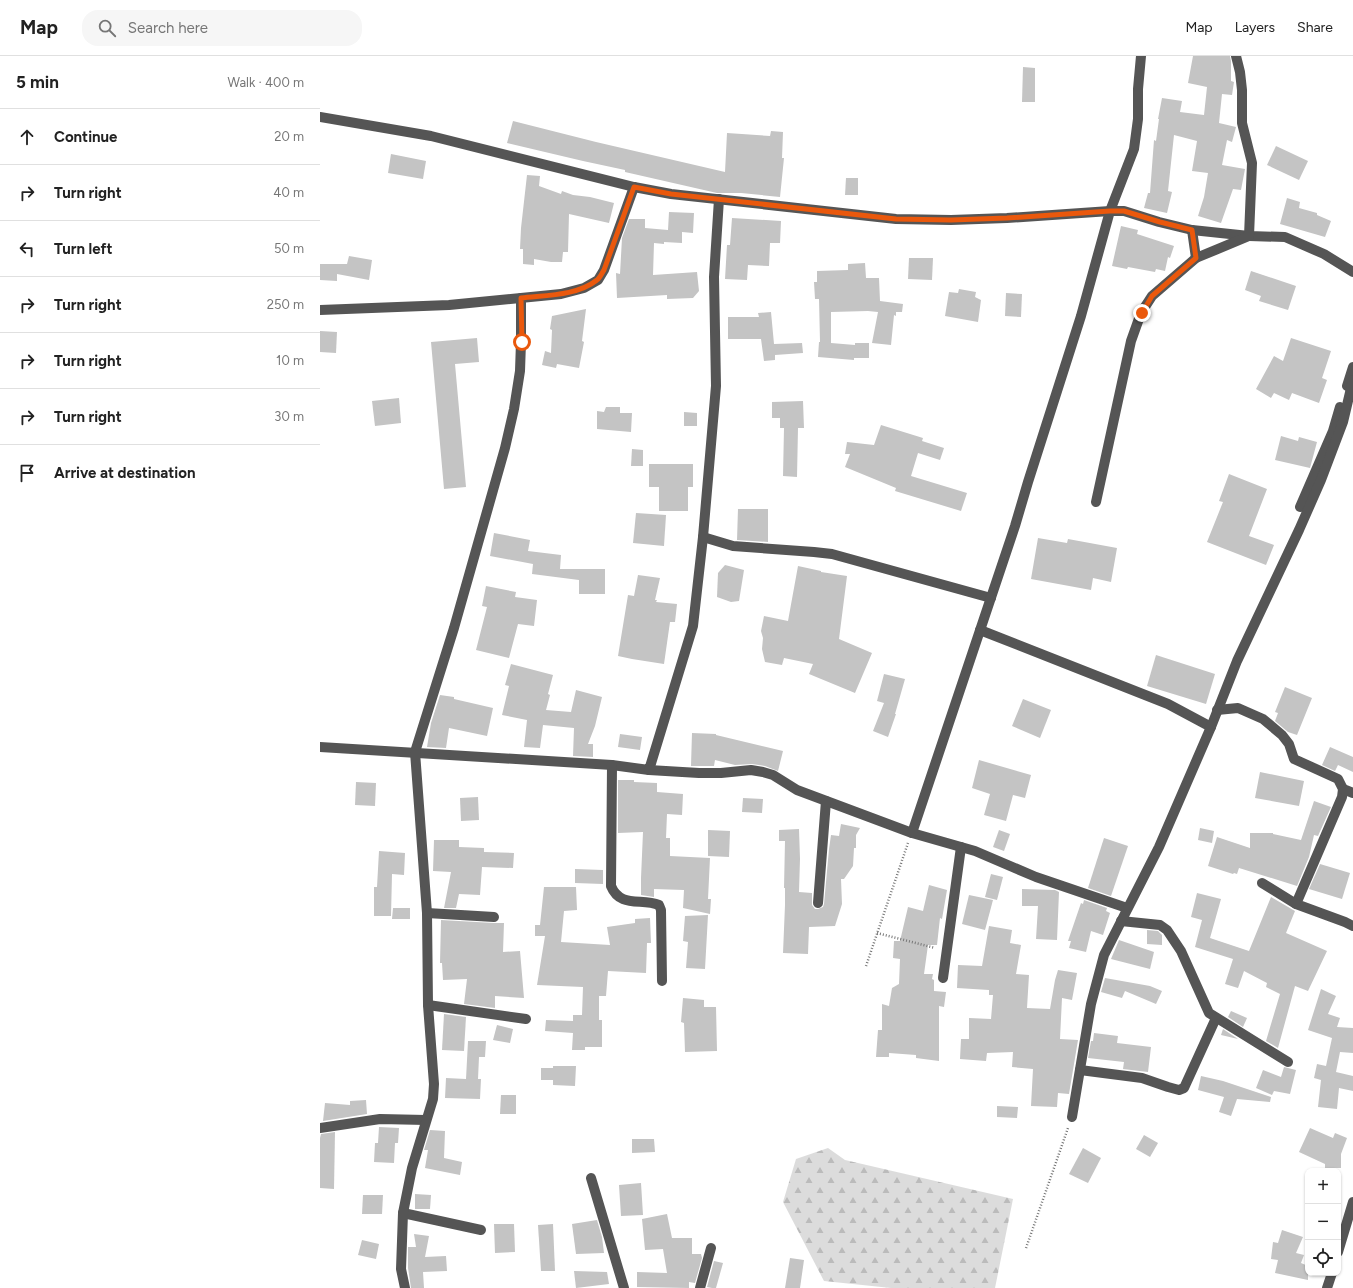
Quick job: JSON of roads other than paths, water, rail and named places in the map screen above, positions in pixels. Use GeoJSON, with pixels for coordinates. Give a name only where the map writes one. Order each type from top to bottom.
{"type":"FeatureCollection","features":[{"type":"Feature","properties":{"kind":"street"},"geometry":{"type":"LineString","coordinates":[[912,832],[1015,526],[1081,316],[1110,211],[1134,149],[1138,119],[1138,88],[1141,56]]}},
{"type":"Feature","properties":{"kind":"street"},"geometry":{"type":"LineString","coordinates":[[1236,56],[1242,90],[1242,123],[1252,163],[1248,236]]}},
{"type":"Feature","properties":{"kind":"street"},"geometry":{"type":"LineString","coordinates":[[320,117],[431,136],[634,187],[671,194],[896,219],[951,220],[1124,211],[1192,230],[1284,238],[1324,254],[1353,272]]}},
{"type":"Feature","properties":{"kind":"street"},"geometry":{"type":"LineString","coordinates":[[320,310],[449,305],[561,294],[584,288],[598,280],[604,270],[634,187]]}},
{"type":"Feature","properties":{"kind":"street"},"geometry":{"type":"LineString","coordinates":[[650,770],[693,626],[703,537],[716,386],[714,277],[718,199]]}},
{"type":"Feature","properties":{"kind":"street"},"geometry":{"type":"LineString","coordinates":[[1192,230],[1196,258]]}},
{"type":"Feature","properties":{"kind":"street"},"geometry":{"type":"LineString","coordinates":[[1096,502],[1131,341],[1142,313],[1152,296],[1196,258],[1248,236]]}},
{"type":"Feature","properties":{"kind":"street"},"geometry":{"type":"LineString","coordinates":[[405,1288],[401,1269],[403,1214],[412,1168],[433,1099],[434,1084],[428,1006],[427,913],[415,752],[454,628],[505,448],[514,409],[520,371],[522,342],[521,298]]}},
{"type":"Feature","properties":{"kind":"street"},"geometry":{"type":"LineString","coordinates":[[1300,507],[1333,430],[1353,367]]}},
{"type":"Feature","properties":{"kind":"street"},"geometry":{"type":"LineString","coordinates":[[1072,1117],[1091,1004],[1098,972],[1104,955],[1159,847],[1218,710],[1237,661],[1321,480],[1343,422],[1353,380]]}},
{"type":"Feature","properties":{"kind":"street"},"geometry":{"type":"LineString","coordinates":[[703,537],[733,546],[832,554],[991,598]]}},
{"type":"Feature","properties":{"kind":"street"},"geometry":{"type":"LineString","coordinates":[[980,630],[1057,659],[1168,704],[1210,727]]}},
{"type":"Feature","properties":{"kind":"street"},"geometry":{"type":"LineString","coordinates":[[1218,710],[1238,708],[1263,719],[1282,734],[1289,744],[1294,759],[1338,779],[1348,791],[1342,797],[1296,904]]}},
{"type":"Feature","properties":{"kind":"street"},"geometry":{"type":"LineString","coordinates":[[320,747],[612,765],[650,770],[699,773],[751,770],[773,775],[797,790],[826,801],[912,832],[975,851],[1036,877],[1127,908]]}},
{"type":"Feature","properties":{"kind":"street"},"geometry":{"type":"LineString","coordinates":[[612,765],[611,886],[613,892],[623,900],[659,905],[661,910],[662,981]]}},
{"type":"Feature","properties":{"kind":"street"},"geometry":{"type":"LineString","coordinates":[[818,903],[826,801]]}},
{"type":"Feature","properties":{"kind":"street"},"geometry":{"type":"LineString","coordinates":[[943,978],[961,847]]}},
{"type":"Feature","properties":{"kind":"street"},"geometry":{"type":"LineString","coordinates":[[1262,883],[1296,904],[1353,926]]}},
{"type":"Feature","properties":{"kind":"street"},"geometry":{"type":"LineString","coordinates":[[427,913],[494,917]]}},
{"type":"Feature","properties":{"kind":"street"},"geometry":{"type":"LineString","coordinates":[[1120,921],[1160,925],[1167,930],[1181,951],[1209,1013],[1288,1062]]}},
{"type":"Feature","properties":{"kind":"street"},"geometry":{"type":"LineString","coordinates":[[428,1006],[526,1019]]}},
{"type":"Feature","properties":{"kind":"street"},"geometry":{"type":"LineString","coordinates":[[1080,1070],[1142,1078],[1179,1090],[1184,1088],[1216,1018]]}},
{"type":"Feature","properties":{"kind":"street"},"geometry":{"type":"LineString","coordinates":[[320,1128],[374,1120],[426,1120]]}},
{"type":"Feature","properties":{"kind":"street"},"geometry":{"type":"LineString","coordinates":[[591,1178],[624,1288]]}},
{"type":"Feature","properties":{"kind":"street"},"geometry":{"type":"LineString","coordinates":[[1341,1242],[1353,1202]]}},
{"type":"Feature","properties":{"kind":"street"},"geometry":{"type":"LineString","coordinates":[[403,1214],[481,1230]]}},
{"type":"Feature","properties":{"kind":"street"},"geometry":{"type":"LineString","coordinates":[[700,1288],[711,1248]]}},
{"type":"Feature","properties":{"kind":"street"},"geometry":{"type":"LineString","coordinates":[[1327,1288],[1331,1276]]}}]}
